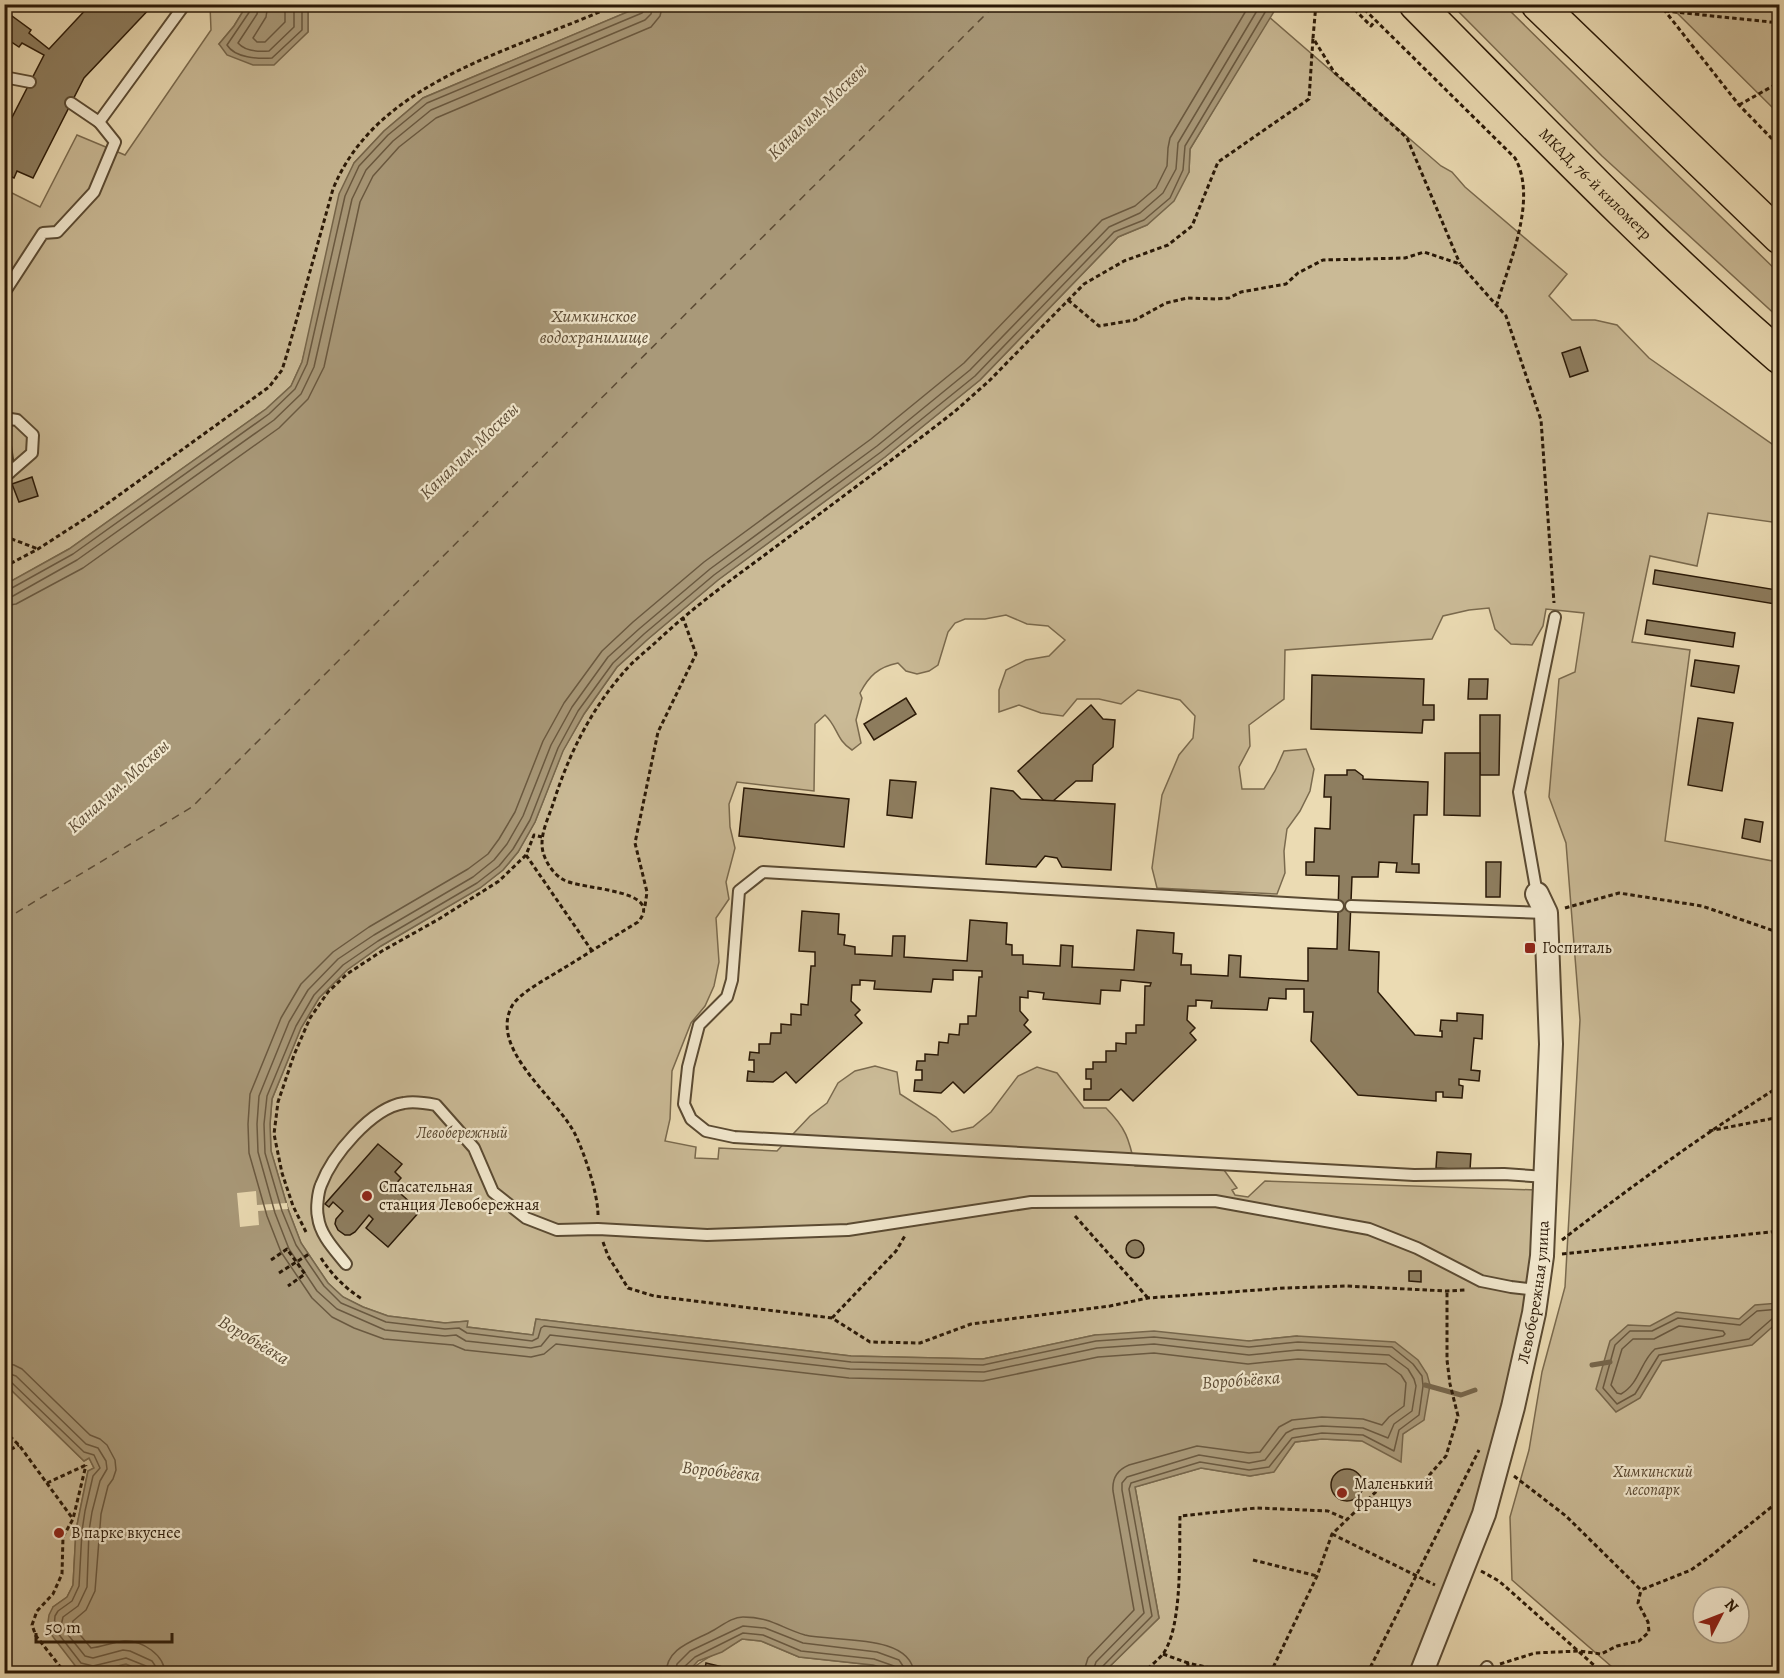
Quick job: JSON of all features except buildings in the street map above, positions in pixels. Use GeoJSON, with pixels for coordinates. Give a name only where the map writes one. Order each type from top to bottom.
{"type":"FeatureCollection","features":[{"type":"Feature","properties":{"kind":"highway","name":"МКАД, 76-й километр"},"geometry":{"type":"LineString","coordinates":[[1416,4],[1583,173],[1733,317],[1779,357]]}},
{"type":"Feature","properties":{"kind":"highway"},"geometry":{"type":"LineString","coordinates":[[1538,4],[1779,237]]}},
{"type":"Feature","properties":{"kind":"street","name":"Левобережная улица"},"geometry":{"type":"LineString","coordinates":[[1421,1674],[1484,1514],[1513,1407],[1537,1290],[1542,1256],[1551,1044],[1541,904]]}},
{"type":"Feature","properties":{"kind":"lane"},"geometry":{"type":"LineString","coordinates":[[99,122],[185,4]]}},
{"type":"Feature","properties":{"kind":"lane"},"geometry":{"type":"LineString","coordinates":[[4,77],[30,82]]}},
{"type":"Feature","properties":{"kind":"lane"},"geometry":{"type":"LineString","coordinates":[[4,293],[43,233],[57,232],[94,192],[115,142],[99,122],[71,103]]}},
{"type":"Feature","properties":{"kind":"lane"},"geometry":{"type":"LineString","coordinates":[[4,418],[17,420],[33,435],[32,453],[9,473],[4,439]]}},
{"type":"Feature","properties":{"kind":"lane"},"geometry":{"type":"LineString","coordinates":[[1351,906],[1541,904],[1519,792],[1555,617]]}},
{"type":"Feature","properties":{"kind":"lane"},"geometry":{"type":"LineString","coordinates":[[1338,906],[763,872],[739,891],[732,980],[727,997],[699,1025],[688,1067],[684,1104],[691,1119],[706,1131],[734,1137],[1414,1175],[1504,1174],[1546,1177]]}},
{"type":"Feature","properties":{"kind":"lane"},"geometry":{"type":"LineString","coordinates":[[346,1264],[327,1239],[318,1217],[320,1186],[335,1160],[360,1127],[385,1110],[403,1103],[436,1105],[474,1148],[493,1192],[526,1218],[557,1230],[598,1229],[707,1235],[848,1230],[1031,1202],[1215,1201],[1370,1230],[1418,1248],[1481,1281],[1537,1290]]}},
{"type":"Feature","properties":{"kind":"path"},"geometry":{"type":"LineString","coordinates":[[4,567],[38,549],[97,512],[269,387],[282,370],[288,354],[333,189],[341,169],[355,149],[396,108],[429,86],[484,59],[617,4]]}},
{"type":"Feature","properties":{"kind":"path"},"geometry":{"type":"LineString","coordinates":[[645,908],[641,900],[630,895],[578,886],[564,880],[552,871],[543,853],[542,837],[571,753],[590,717],[623,672],[683,617],[954,412],[998,373],[1084,284],[1124,261],[1168,245],[1192,226],[1218,162],[1309,99],[1316,4]]}},
{"type":"Feature","properties":{"kind":"path"},"geometry":{"type":"LineString","coordinates":[[1349,4],[1371,26],[1375,21]]}},
{"type":"Feature","properties":{"kind":"path"},"geometry":{"type":"LineString","coordinates":[[1359,4],[1515,158],[1520,168],[1524,199],[1518,235],[1496,305]]}},
{"type":"Feature","properties":{"kind":"path"},"geometry":{"type":"LineString","coordinates":[[1658,4],[1738,105],[1779,147]]}},
{"type":"Feature","properties":{"kind":"path"},"geometry":{"type":"LineString","coordinates":[[1665,10],[1779,23]]}},
{"type":"Feature","properties":{"kind":"path"},"geometry":{"type":"LineString","coordinates":[[1313,38],[1334,72],[1407,138],[1460,264],[1506,316],[1541,420],[1555,617]]}},
{"type":"Feature","properties":{"kind":"path"},"geometry":{"type":"LineString","coordinates":[[1738,105],[1779,82]]}},
{"type":"Feature","properties":{"kind":"path"},"geometry":{"type":"LineString","coordinates":[[1068,300],[1099,326],[1135,320],[1166,303],[1187,298],[1229,298],[1240,292],[1286,284],[1298,273],[1323,260],[1406,258],[1425,252],[1460,264]]}},
{"type":"Feature","properties":{"kind":"path"},"geometry":{"type":"LineString","coordinates":[[4,536],[38,549]]}},
{"type":"Feature","properties":{"kind":"path"},"geometry":{"type":"LineString","coordinates":[[683,617],[696,654],[658,732],[635,843],[647,892],[644,915],[638,922],[543,982],[513,1005],[508,1018],[507,1034],[514,1053],[565,1118],[576,1136],[598,1206],[598,1229],[608,1256],[628,1288],[654,1296],[832,1318],[870,1342],[920,1344],[971,1324],[1102,1307],[1148,1298],[1347,1286],[1468,1290]]}},
{"type":"Feature","properties":{"kind":"path"},"geometry":{"type":"LineString","coordinates":[[278,1102],[310,1018],[328,992],[346,974],[499,881],[526,855],[534,834],[542,837]]}},
{"type":"Feature","properties":{"kind":"path"},"geometry":{"type":"LineString","coordinates":[[526,855],[592,951]]}},
{"type":"Feature","properties":{"kind":"path"},"geometry":{"type":"LineString","coordinates":[[1541,904],[1619,893],[1702,906],[1779,933]]}},
{"type":"Feature","properties":{"kind":"path"},"geometry":{"type":"LineString","coordinates":[[1542,1256],[1707,1132],[1779,1086]]}},
{"type":"Feature","properties":{"kind":"path"},"geometry":{"type":"LineString","coordinates":[[1707,1132],[1779,1117]]}},
{"type":"Feature","properties":{"kind":"path"},"geometry":{"type":"LineString","coordinates":[[1062,1202],[1148,1298]]}},
{"type":"Feature","properties":{"kind":"path"},"geometry":{"type":"LineString","coordinates":[[832,1318],[896,1251],[916,1219]]}},
{"type":"Feature","properties":{"kind":"path"},"geometry":{"type":"LineString","coordinates":[[1542,1256],[1779,1232]]}},
{"type":"Feature","properties":{"kind":"path"},"geometry":{"type":"LineString","coordinates":[[271,1260],[287,1249],[304,1274],[288,1286]]}},
{"type":"Feature","properties":{"kind":"path"},"geometry":{"type":"LineString","coordinates":[[279,1273],[309,1254]]}},
{"type":"Feature","properties":{"kind":"path"},"geometry":{"type":"LineString","coordinates":[[1270,1674],[1317,1576],[1332,1534],[1385,1483],[1417,1489],[1446,1455],[1458,1416],[1447,1360],[1447,1291]]}},
{"type":"Feature","properties":{"kind":"path"},"geometry":{"type":"LineString","coordinates":[[4,1431],[19,1445],[73,1519]]}},
{"type":"Feature","properties":{"kind":"path"},"geometry":{"type":"LineString","coordinates":[[4,1453],[19,1445]]}},
{"type":"Feature","properties":{"kind":"path"},"geometry":{"type":"LineString","coordinates":[[1367,1674],[1481,1445]]}},
{"type":"Feature","properties":{"kind":"path"},"geometry":{"type":"LineString","coordinates":[[47,1483],[86,1465],[73,1519],[63,1536],[62,1574],[53,1594],[37,1611],[32,1625],[36,1636],[66,1674]]}},
{"type":"Feature","properties":{"kind":"path"},"geometry":{"type":"LineString","coordinates":[[1519,1479],[1566,1516],[1641,1590]]}},
{"type":"Feature","properties":{"kind":"path"},"geometry":{"type":"LineString","coordinates":[[1641,1590],[1691,1570],[1779,1500]]}},
{"type":"Feature","properties":{"kind":"path"},"geometry":{"type":"LineString","coordinates":[[1144,1673],[1163,1654],[1173,1628],[1178,1605],[1180,1516],[1256,1508],[1328,1511],[1348,1520]]}},
{"type":"Feature","properties":{"kind":"path"},"geometry":{"type":"LineString","coordinates":[[1332,1534],[1441,1587]]}},
{"type":"Feature","properties":{"kind":"path"},"geometry":{"type":"LineString","coordinates":[[1253,1560],[1317,1576]]}},
{"type":"Feature","properties":{"kind":"path"},"geometry":{"type":"LineString","coordinates":[[1464,1565],[1482,1571],[1498,1581],[1604,1674]]}},
{"type":"Feature","properties":{"kind":"path"},"geometry":{"type":"LineString","coordinates":[[1484,1670],[1535,1653],[1579,1651],[1601,1654],[1617,1646],[1639,1641],[1648,1632],[1648,1622],[1638,1603],[1641,1590]]}},
{"type":"Feature","properties":{"kind":"path"},"geometry":{"type":"LineString","coordinates":[[1163,1654],[1188,1663],[1237,1674]]}},
{"type":"Feature","properties":{"kind":"path"},"geometry":{"type":"LineString","coordinates":[[1187,1674],[1188,1663]]}},
{"type":"Feature","properties":{"kind":"green space"},"geometry":{"type":"Polygon","coordinates":[[[210,5],[245,5],[234,26],[219,44],[274,64],[308,32],[308,5],[644,5],[423,98],[384,131],[354,163],[302,362],[291,386],[266,409],[69,549],[5,585],[4,189],[40,207],[77,135],[125,155],[211,30],[210,5]]]}},
{"type":"Feature","properties":{"kind":"green space"},"geometry":{"type":"Polygon","coordinates":[[[1452,5],[1504,5],[1779,273],[1779,318],[1602,156],[1452,5]]]}},
{"type":"Feature","properties":{"kind":"green space"},"geometry":{"type":"Polygon","coordinates":[[[1669,5],[1779,5],[1779,114],[1669,5]]]}},
{"type":"Feature","properties":{"kind":"green space"},"geometry":{"type":"Polygon","coordinates":[[[1269,17],[1441,166],[1452,172],[1465,187],[1567,274],[1549,296],[1572,320],[1595,320],[1617,325],[1649,358],[1779,449],[1779,523],[1708,513],[1697,566],[1650,556],[1632,642],[1690,650],[1665,841],[1773,861],[1779,798],[1779,1673],[1619,1673],[1512,1580],[1510,1517],[1529,1450],[1542,1372],[1565,1287],[1580,1020],[1566,843],[1549,797],[1559,679],[1575,672],[1584,613],[1546,609],[1543,626],[1532,645],[1511,644],[1495,629],[1489,608],[1443,616],[1432,639],[1285,650],[1284,699],[1249,725],[1250,746],[1239,767],[1242,789],[1264,789],[1284,751],[1306,749],[1314,769],[1310,791],[1300,811],[1287,829],[1284,851],[1285,873],[1277,894],[1157,888],[1152,868],[1162,795],[1179,755],[1193,738],[1195,716],[1180,700],[1138,690],[1121,704],[1099,699],[1077,699],[1063,716],[1041,713],[1019,705],[999,712],[999,690],[1006,670],[1026,660],[1049,656],[1065,640],[1048,626],[1027,624],[1006,615],[985,619],[965,619],[955,623],[948,632],[938,665],[929,671],[917,674],[906,671],[898,663],[875,673],[867,682],[860,693],[862,698],[856,720],[861,743],[852,750],[843,742],[825,715],[815,724],[814,791],[737,782],[729,804],[730,827],[735,848],[726,882],[729,899],[716,918],[719,962],[714,986],[705,1006],[691,1023],[672,1071],[670,1119],[665,1141],[696,1147],[695,1158],[718,1159],[719,1148],[777,1151],[810,1116],[827,1103],[838,1083],[855,1071],[875,1066],[897,1072],[900,1094],[936,1117],[952,1132],[973,1127],[991,1112],[1018,1076],[1037,1067],[1057,1073],[1084,1108],[1106,1108],[1126,1134],[1135,1166],[1224,1170],[1237,1188],[1232,1190],[1235,1195],[1248,1197],[1265,1181],[1536,1190],[1527,1311],[1480,1498],[1411,1673],[1103,1673],[1159,1618],[1135,1487],[1201,1468],[1250,1476],[1273,1472],[1295,1442],[1322,1439],[1362,1441],[1403,1434],[1424,1419],[1297,1336],[1249,1341],[1095,1335],[983,1359],[851,1356],[536,1319],[533,1335],[467,1327],[467,1321],[445,1323],[388,1316],[363,1307],[343,1297],[328,1283],[301,1243],[288,1209],[271,1151],[270,1124],[272,1099],[301,1028],[319,998],[347,970],[381,946],[480,888],[503,870],[518,852],[535,822],[563,750],[584,714],[617,667],[718,580],[885,457],[980,380],[1118,237],[1147,225],[1189,172],[1190,149],[1269,17]]]}},
{"type":"Feature","properties":{"kind":"green space"},"geometry":{"type":"Polygon","coordinates":[[[5,1384],[84,1461],[89,1458],[94,1468],[88,1471],[76,1530],[73,1585],[67,1597],[53,1607],[92,1672],[126,1664],[149,1673],[5,1673],[5,1384]]]}},
{"type":"Feature","properties":{"kind":"green space"},"geometry":{"type":"Polygon","coordinates":[[[742,1639],[761,1641],[799,1657],[873,1665],[900,1673],[686,1674],[706,1659],[742,1639]]]}},
{"type":"Feature","properties":{"kind":"water"},"geometry":{"type":"Polygon","coordinates":[[[245,5],[308,5],[308,32],[274,65],[253,65],[227,55],[219,44],[234,26],[245,5]]]}},
{"type":"Feature","properties":{"kind":"water","name":"Химкинское водохранилище"},"geometry":{"type":"Polygon","coordinates":[[[644,5],[1278,5],[1190,149],[1189,172],[1174,201],[1147,225],[1118,237],[980,380],[885,457],[718,580],[617,667],[584,714],[563,751],[535,822],[518,852],[503,870],[480,888],[381,946],[347,970],[319,998],[301,1028],[272,1099],[270,1124],[271,1151],[288,1209],[301,1243],[328,1283],[343,1297],[363,1307],[388,1316],[445,1323],[468,1321],[467,1327],[533,1335],[536,1319],[851,1356],[983,1359],[1095,1335],[1154,1331],[1249,1341],[1297,1336],[1395,1342],[1418,1360],[1427,1374],[1430,1385],[1424,1420],[1403,1434],[1401,1462],[1362,1441],[1322,1439],[1295,1442],[1274,1472],[1250,1476],[1201,1468],[1135,1487],[1159,1618],[1103,1673],[900,1673],[873,1665],[799,1657],[761,1641],[742,1639],[722,1652],[698,1661],[686,1674],[149,1674],[126,1664],[92,1672],[77,1668],[47,1629],[53,1607],[67,1597],[73,1585],[76,1530],[88,1471],[94,1468],[89,1458],[84,1461],[5,1384],[4,585],[69,549],[266,409],[291,386],[302,362],[339,194],[354,163],[384,131],[423,98],[644,5]]]}},
{"type":"Feature","properties":{"kind":"water"},"geometry":{"type":"Polygon","coordinates":[[[1779,1303],[1779,1321],[1752,1345],[1662,1361],[1640,1398],[1616,1412],[1596,1389],[1610,1341],[1628,1325],[1650,1326],[1676,1312],[1739,1319],[1755,1305],[1779,1303]]]}},
{"type":"Feature","properties":{"kind":"pier"},"geometry":{"type":"Polygon","coordinates":[[[256,1191],[257,1205],[287,1203],[288,1209],[258,1211],[259,1225],[240,1227],[237,1193],[256,1191]]]}},
{"type":"Feature","properties":{"kind":"waterway","name":"Воробьёвка"},"geometry":{"type":"LineString","coordinates":[[1592,1365],[1610,1362]]}},
{"type":"Feature","properties":{"kind":"waterway","name":"Воробьёвка"},"geometry":{"type":"LineString","coordinates":[[1425,1385],[1461,1395],[1475,1390]]}},
{"type":"Feature","properties":{"kind":"ferry route"},"geometry":{"type":"LineString","coordinates":[[4,920],[192,807],[996,4]]}},
{"type":"Feature","properties":{"kind":"place","name":"Госпиталь"},"geometry":{"type":"Point","coordinates":[1530,948]}},
{"type":"Feature","properties":{"kind":"place","name":"Спасательная станция Левобережная"},"geometry":{"type":"Point","coordinates":[367,1196]}},
{"type":"Feature","properties":{"kind":"place","name":"Маленький француз"},"geometry":{"type":"Point","coordinates":[1342,1493]}},
{"type":"Feature","properties":{"kind":"place","name":"В парке вкуснее"},"geometry":{"type":"Point","coordinates":[59,1533]}},
{"type":"Feature","properties":{"kind":"water label","name":"Канал им. Москвы"},"geometry":{"type":"Point","coordinates":[817,111]}},
{"type":"Feature","properties":{"kind":"water label","name":"Канал им. Москвы"},"geometry":{"type":"Point","coordinates":[469,451]}},
{"type":"Feature","properties":{"kind":"water label","name":"Канал им. Москвы"},"geometry":{"type":"Point","coordinates":[118,786]}},
{"type":"Feature","properties":{"kind":"park label","name":"Левобережный"},"geometry":{"type":"Point","coordinates":[462,1133]}},
{"type":"Feature","properties":{"kind":"park label","name":"Химкинский лесопарк"},"geometry":{"type":"Point","coordinates":[1653,1481]}}]}
